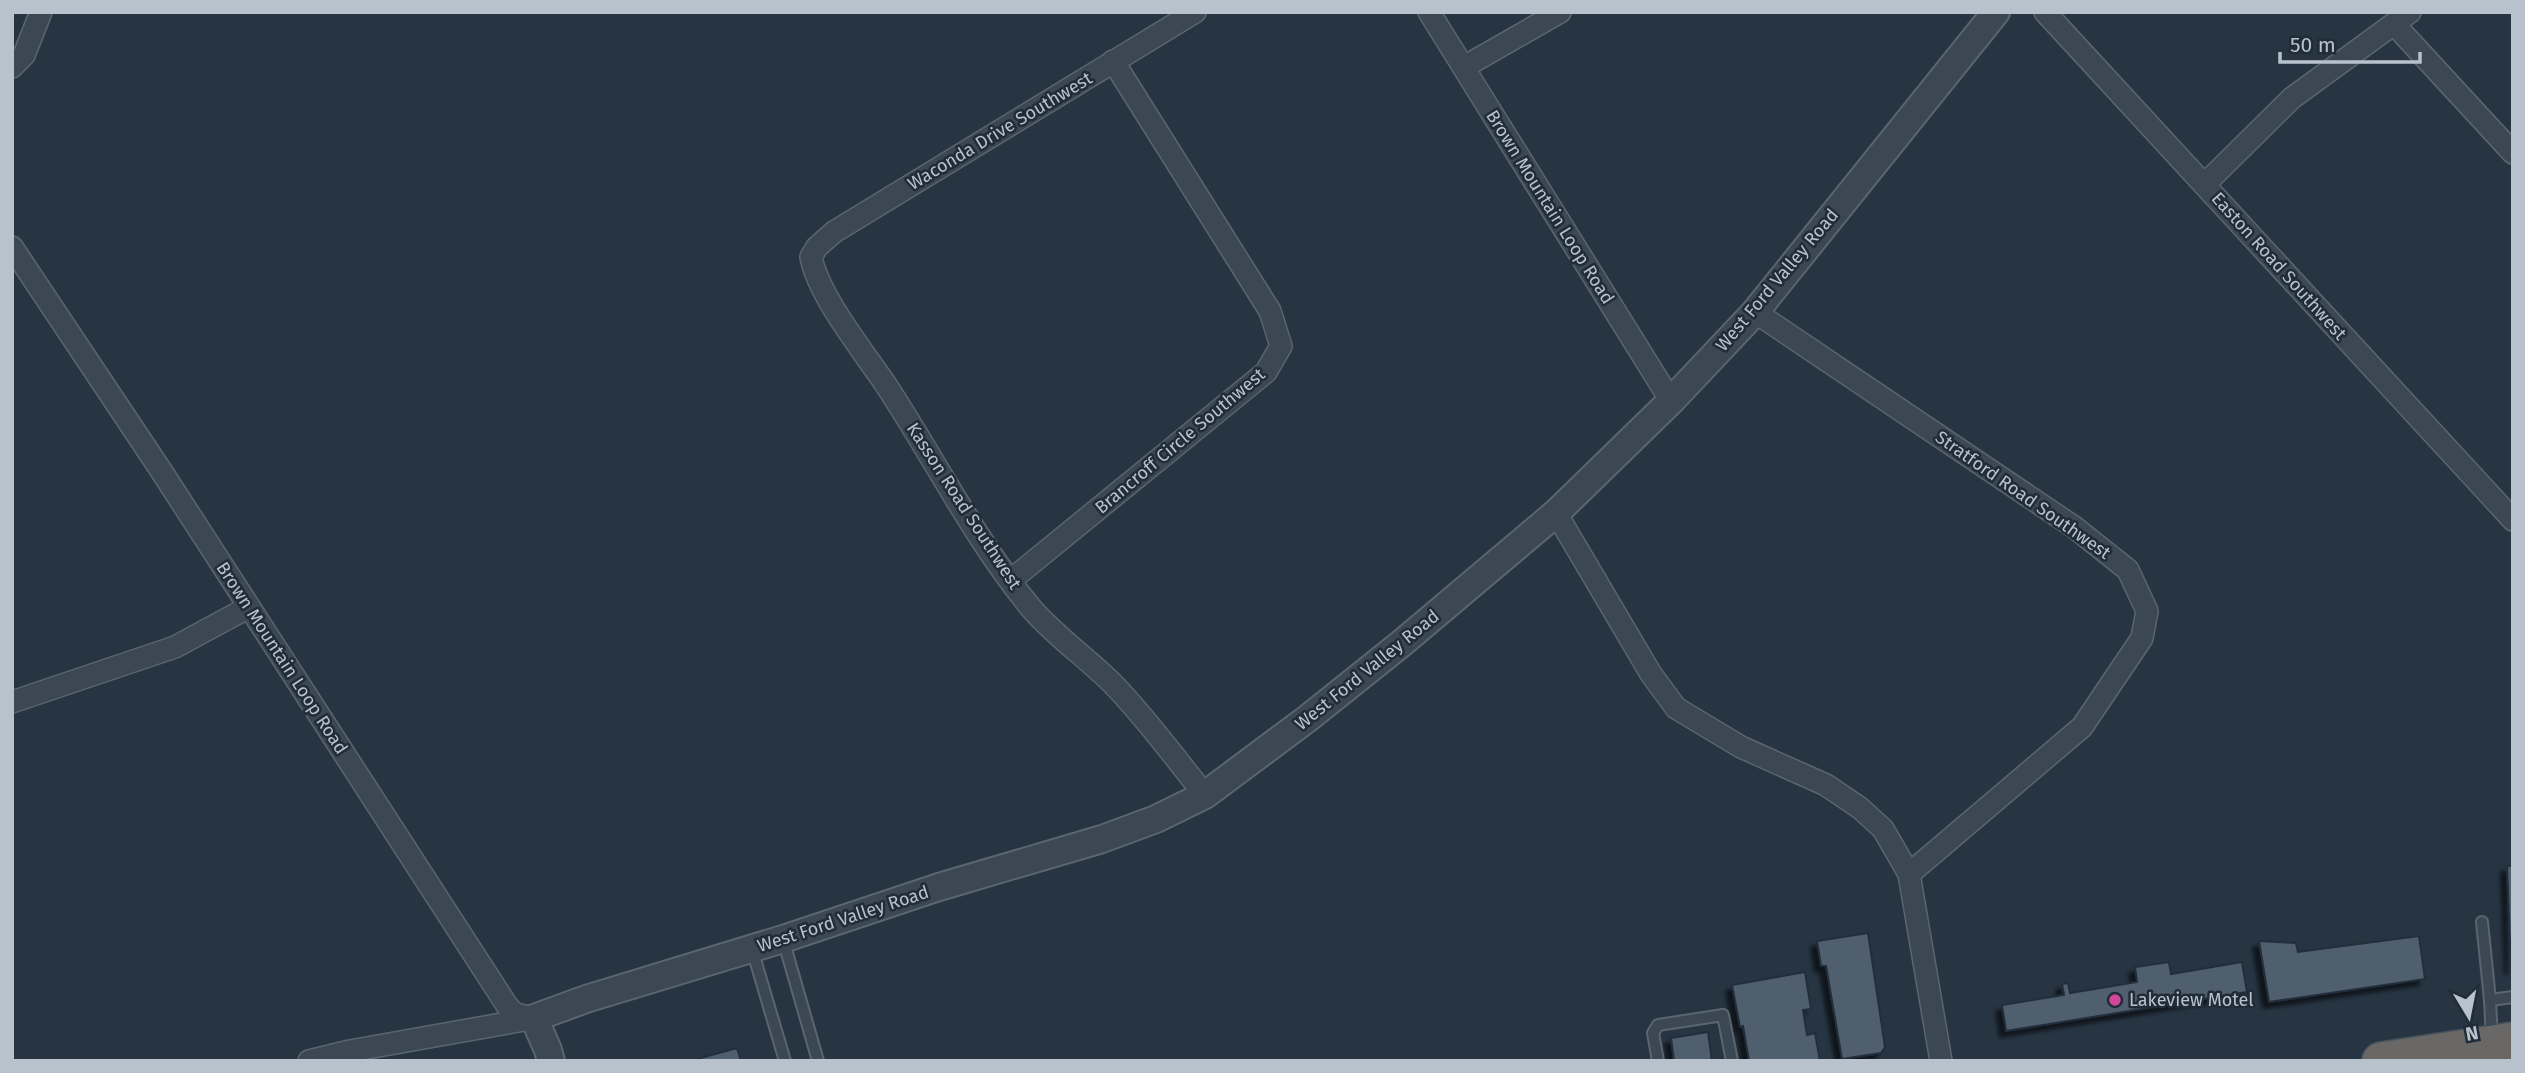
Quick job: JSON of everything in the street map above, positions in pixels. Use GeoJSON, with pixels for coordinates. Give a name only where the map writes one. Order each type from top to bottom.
{"type":"FeatureCollection","features":[{"type":"Feature","properties":{"kind":"highway"},"geometry":{"type":"LineString","coordinates":[[2381,1061],[2502,1042]]}},
{"type":"Feature","properties":{"kind":"street","name":"Waconda Drive Southwest"},"geometry":{"type":"LineString","coordinates":[[811,257],[817,247],[834,232],[1195,12]]}},
{"type":"Feature","properties":{"kind":"street","name":"Brown Mountain Loop Road"},"geometry":{"type":"LineString","coordinates":[[1429,12],[1671,401]]}},
{"type":"Feature","properties":{"kind":"street"},"geometry":{"type":"LineString","coordinates":[[1464,67],[1560,12]]}},
{"type":"Feature","properties":{"kind":"street","name":"West Ford Valley Road"},"geometry":{"type":"LineString","coordinates":[[534,1018],[636,982],[752,949],[939,887],[1102,839],[1156,819],[1205,795],[1370,668],[1556,513],[1671,401],[1755,312],[1996,12]]}},
{"type":"Feature","properties":{"kind":"street","name":"Easton Road Southwest"},"geometry":{"type":"LineString","coordinates":[[2045,12],[2513,520]]}},
{"type":"Feature","properties":{"kind":"street"},"geometry":{"type":"LineString","coordinates":[[12,67],[24,55],[46,13]]}},
{"type":"Feature","properties":{"kind":"street"},"geometry":{"type":"LineString","coordinates":[[2205,184],[2292,98],[2402,18],[2513,153]]}},
{"type":"Feature","properties":{"kind":"street","name":"Brancroff Circle Southwest"},"geometry":{"type":"LineString","coordinates":[[1011,580],[1266,372],[1281,346],[1270,311],[1113,61]]}},
{"type":"Feature","properties":{"kind":"street","name":"Brown Mountain Loop Road"},"geometry":{"type":"LineString","coordinates":[[12,247],[162,472],[509,1007],[515,1014],[534,1018]]}},
{"type":"Feature","properties":{"kind":"street","name":"Kasson Road Southwest"},"geometry":{"type":"LineString","coordinates":[[811,257],[814,273],[826,295],[889,389],[997,562],[1032,608],[1139,712],[1205,795]]}},
{"type":"Feature","properties":{"kind":"street","name":"Stratford Road Southwest"},"geometry":{"type":"LineString","coordinates":[[1755,312],[2074,527],[2128,570],[2147,611],[2142,638],[2082,727],[1909,874]]}},
{"type":"Feature","properties":{"kind":"street"},"geometry":{"type":"LineString","coordinates":[[1556,513],[1651,674],[1676,708],[1741,747],[1826,785],[1860,808],[1883,829],[1909,874],[1941,1061]]}},
{"type":"Feature","properties":{"kind":"street"},"geometry":{"type":"LineString","coordinates":[[12,702],[175,647],[248,607]]}},
{"type":"Feature","properties":{"kind":"street"},"geometry":{"type":"LineString","coordinates":[[309,1061],[363,1048],[534,1018],[551,1061]]}},
{"type":"Feature","properties":{"kind":"lane"},"geometry":{"type":"LineString","coordinates":[[2482,922],[2490,1000],[2502,1042]]}},
{"type":"Feature","properties":{"kind":"lane"},"geometry":{"type":"LineString","coordinates":[[783,939],[818,1061]]}},
{"type":"Feature","properties":{"kind":"lane"},"geometry":{"type":"LineString","coordinates":[[752,949],[785,1061]]}},
{"type":"Feature","properties":{"kind":"lane"},"geometry":{"type":"LineString","coordinates":[[2490,1000],[2513,998]]}},
{"type":"Feature","properties":{"kind":"lane"},"geometry":{"type":"LineString","coordinates":[[1658,1061],[1653,1033],[1658,1025],[1723,1015],[1731,1061]]}},
{"type":"Feature","properties":{"kind":"building"},"geometry":{"type":"Polygon","coordinates":[[[2507,866],[2513,866],[2513,968],[2511,968],[2507,866]]]}},
{"type":"Feature","properties":{"kind":"building"},"geometry":{"type":"Polygon","coordinates":[[[1868,933],[1885,1047],[1881,1053],[1842,1059],[1826,966],[1821,966],[1817,941],[1868,933]]]}},
{"type":"Feature","properties":{"kind":"building"},"geometry":{"type":"Polygon","coordinates":[[[2419,936],[2425,979],[2269,1002],[2259,941],[2296,943],[2298,952],[2419,936]]]}},
{"type":"Feature","properties":{"kind":"building","name":"Lakeview Motel"},"geometry":{"type":"Polygon","coordinates":[[[2169,962],[2171,974],[2242,962],[2247,992],[2006,1031],[2002,1005],[2064,995],[2062,984],[2068,983],[2070,993],[2137,982],[2135,967],[2169,962]]]}},
{"type":"Feature","properties":{"kind":"building"},"geometry":{"type":"Polygon","coordinates":[[[1805,972],[1811,1009],[1803,1010],[1807,1035],[1815,1033],[1820,1061],[1749,1061],[1732,985],[1805,972]]]}},
{"type":"Feature","properties":{"kind":"building"},"geometry":{"type":"Polygon","coordinates":[[[1708,1032],[1712,1061],[1674,1061],[1671,1038],[1708,1032]]]}},
{"type":"Feature","properties":{"kind":"building"},"geometry":{"type":"Polygon","coordinates":[[[737,1048],[741,1061],[690,1061],[737,1048]]]}},
{"type":"Feature","properties":{"kind":"place","name":"Lakeview Motel"},"geometry":{"type":"Point","coordinates":[2115,1000]}}]}
